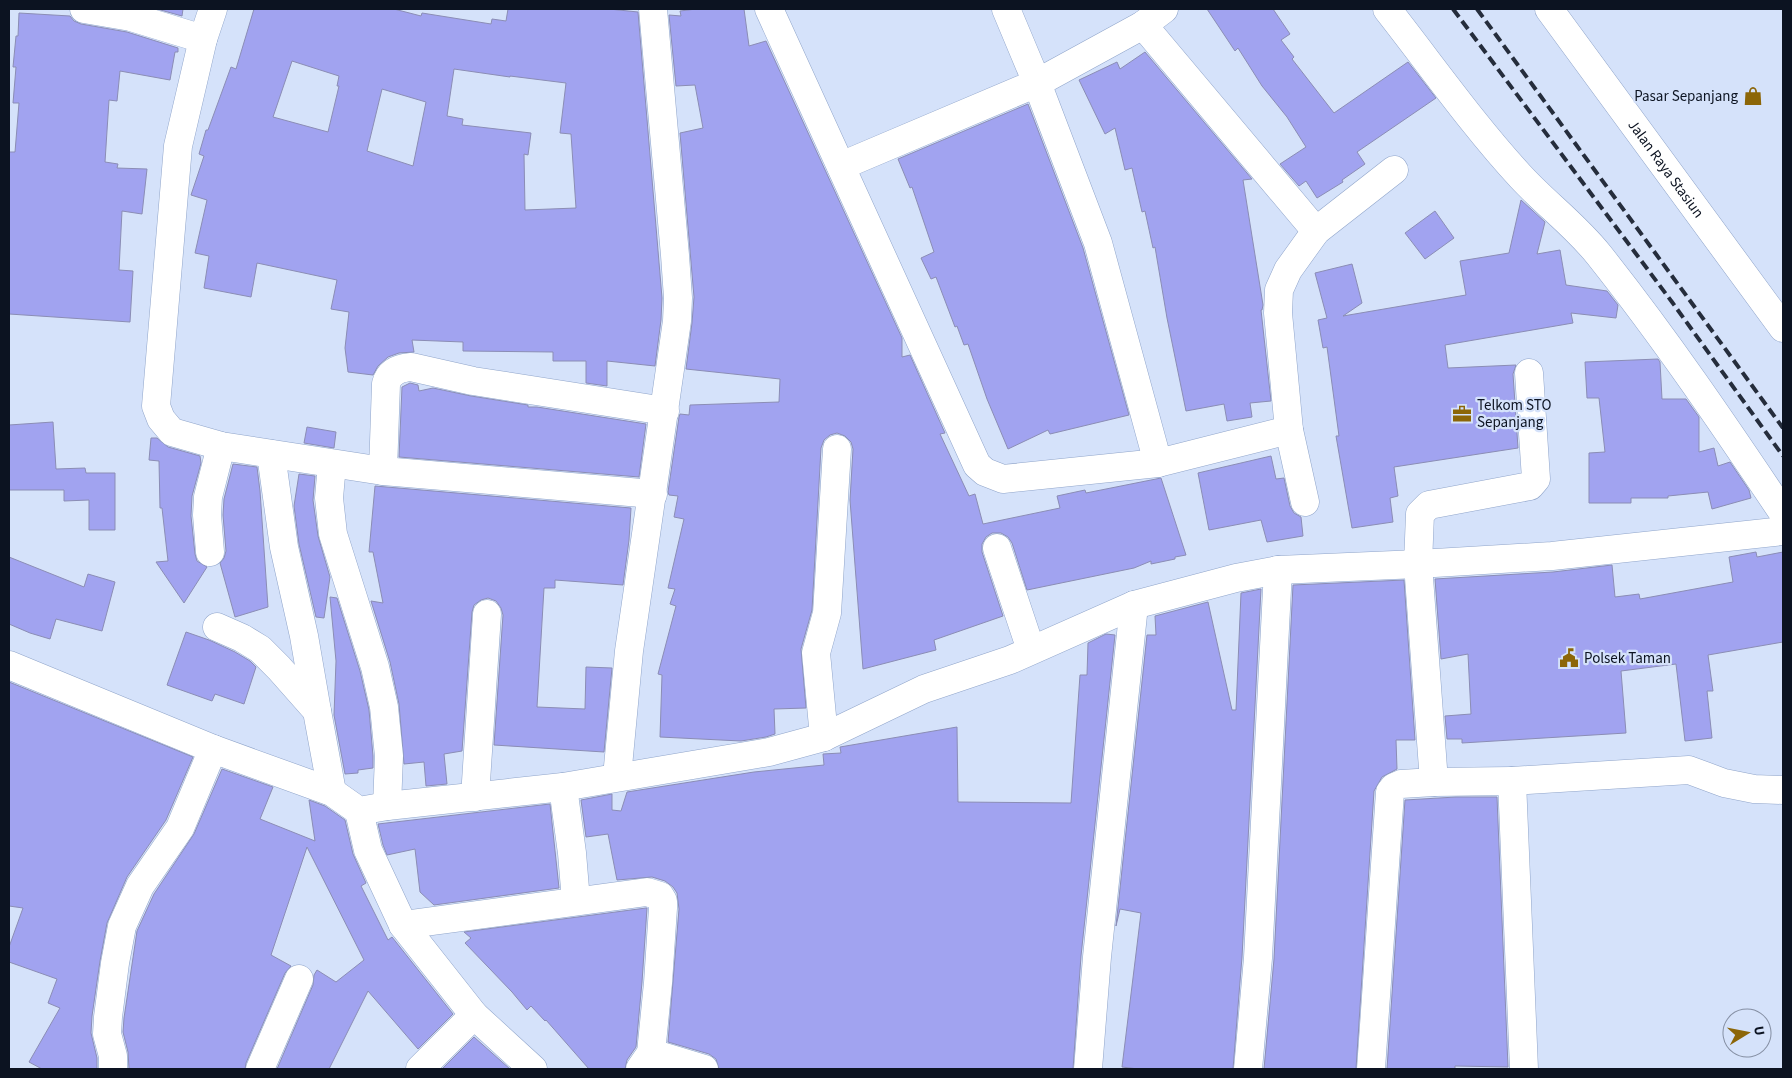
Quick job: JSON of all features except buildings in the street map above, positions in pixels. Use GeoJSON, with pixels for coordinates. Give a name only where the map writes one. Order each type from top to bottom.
{"type":"FeatureCollection","features":[{"type":"Feature","properties":{"kind":"street"},"geometry":{"type":"LineString","coordinates":[[84,9],[131,17],[200,38]]}},
{"type":"Feature","properties":{"kind":"street"},"geometry":{"type":"LineString","coordinates":[[213,9],[200,38],[178,146],[156,406],[160,419],[172,432],[221,446],[332,464],[383,471],[653,494]]}},
{"type":"Feature","properties":{"kind":"street"},"geometry":{"type":"LineString","coordinates":[[617,777],[629,651],[677,320],[678,298],[675,255],[653,9]]}},
{"type":"Feature","properties":{"kind":"street"},"geometry":{"type":"LineString","coordinates":[[769,9],[977,465],[985,472],[1003,479],[1158,462],[1290,430]]}},
{"type":"Feature","properties":{"kind":"street"},"geometry":{"type":"LineString","coordinates":[[1006,9],[1098,243],[1158,462]]}},
{"type":"Feature","properties":{"kind":"street"},"geometry":{"type":"LineString","coordinates":[[841,166],[1036,83],[1143,25],[1164,9]]}},
{"type":"Feature","properties":{"kind":"street"},"geometry":{"type":"LineString","coordinates":[[1387,9],[1495,148],[1522,179],[1597,253],[1682,364],[1783,513]]}},
{"type":"Feature","properties":{"kind":"street","name":"Jalan Raya Stasiun"},"geometry":{"type":"LineString","coordinates":[[1549,9],[1783,328]]}},
{"type":"Feature","properties":{"kind":"street"},"geometry":{"type":"LineString","coordinates":[[1143,25],[1316,231]]}},
{"type":"Feature","properties":{"kind":"street"},"geometry":{"type":"LineString","coordinates":[[1304,502],[1290,430],[1278,313],[1279,290],[1288,270],[1316,231],[1394,170]]}},
{"type":"Feature","properties":{"kind":"street"},"geometry":{"type":"LineString","coordinates":[[383,471],[387,378],[402,368],[420,369],[473,381],[665,411]]}},
{"type":"Feature","properties":{"kind":"street"},"geometry":{"type":"LineString","coordinates":[[1434,782],[1418,564],[1420,514],[1429,505],[1530,486],[1536,479],[1529,373]]}},
{"type":"Feature","properties":{"kind":"street"},"geometry":{"type":"LineString","coordinates":[[210,552],[207,515],[208,497],[221,446]]}},
{"type":"Feature","properties":{"kind":"street"},"geometry":{"type":"LineString","coordinates":[[824,737],[816,653],[827,613],[837,449]]}},
{"type":"Feature","properties":{"kind":"street"},"geometry":{"type":"LineString","coordinates":[[271,454],[284,547],[304,636],[317,711],[323,789]]}},
{"type":"Feature","properties":{"kind":"street"},"geometry":{"type":"LineString","coordinates":[[332,464],[329,498],[333,534],[375,667],[384,707],[388,756],[387,806]]}},
{"type":"Feature","properties":{"kind":"street"},"geometry":{"type":"LineString","coordinates":[[9,665],[212,749],[323,789],[359,811],[387,806],[563,787],[769,752],[824,737],[924,689],[1010,660],[1134,605],[1236,578],[1278,570],[1552,556],[1783,531]]}},
{"type":"Feature","properties":{"kind":"street"},"geometry":{"type":"LineString","coordinates":[[997,548],[1031,650]]}},
{"type":"Feature","properties":{"kind":"street"},"geometry":{"type":"LineString","coordinates":[[1248,1069],[1258,948],[1278,570]]}},
{"type":"Feature","properties":{"kind":"street"},"geometry":{"type":"LineString","coordinates":[[1088,1069],[1097,957],[1134,605]]}},
{"type":"Feature","properties":{"kind":"street"},"geometry":{"type":"LineString","coordinates":[[475,797],[487,614]]}},
{"type":"Feature","properties":{"kind":"street"},"geometry":{"type":"LineString","coordinates":[[217,627],[242,638],[260,649],[317,711]]}},
{"type":"Feature","properties":{"kind":"street"},"geometry":{"type":"LineString","coordinates":[[113,1069],[107,1034],[108,1017],[122,926],[140,886],[180,828],[212,749]]}},
{"type":"Feature","properties":{"kind":"street"},"geometry":{"type":"LineString","coordinates":[[1371,1069],[1390,792],[1394,787],[1401,784],[1434,782],[1512,781],[1689,770],[1699,772],[1724,783],[1754,789],[1783,790]]}},
{"type":"Feature","properties":{"kind":"street"},"geometry":{"type":"LineString","coordinates":[[1512,781],[1524,1069]]}},
{"type":"Feature","properties":{"kind":"street"},"geometry":{"type":"LineString","coordinates":[[563,787],[576,901]]}},
{"type":"Feature","properties":{"kind":"street"},"geometry":{"type":"LineString","coordinates":[[359,811],[368,850],[403,925],[474,1015],[533,1069]]}},
{"type":"Feature","properties":{"kind":"street"},"geometry":{"type":"LineString","coordinates":[[403,925],[647,892],[660,896],[663,901],[658,983],[646,1061],[704,1069]]}},
{"type":"Feature","properties":{"kind":"street"},"geometry":{"type":"LineString","coordinates":[[260,1069],[299,979]]}},
{"type":"Feature","properties":{"kind":"street"},"geometry":{"type":"LineString","coordinates":[[420,1069],[474,1015]]}},
{"type":"Feature","properties":{"kind":"railway"},"geometry":{"type":"LineString","coordinates":[[1453,9],[1672,302],[1783,456]]}},
{"type":"Feature","properties":{"kind":"railway"},"geometry":{"type":"LineString","coordinates":[[1477,9],[1783,428]]}},
{"type":"Feature","properties":{"kind":"place","name":"Pasar Sepanjang"},"geometry":{"type":"Point","coordinates":[1753,96]}},
{"type":"Feature","properties":{"kind":"place","name":"Telkom STO Sepanjang"},"geometry":{"type":"Point","coordinates":[1462,414]}},
{"type":"Feature","properties":{"kind":"place","name":"Polsek Taman"},"geometry":{"type":"Point","coordinates":[1569,658]}}]}
